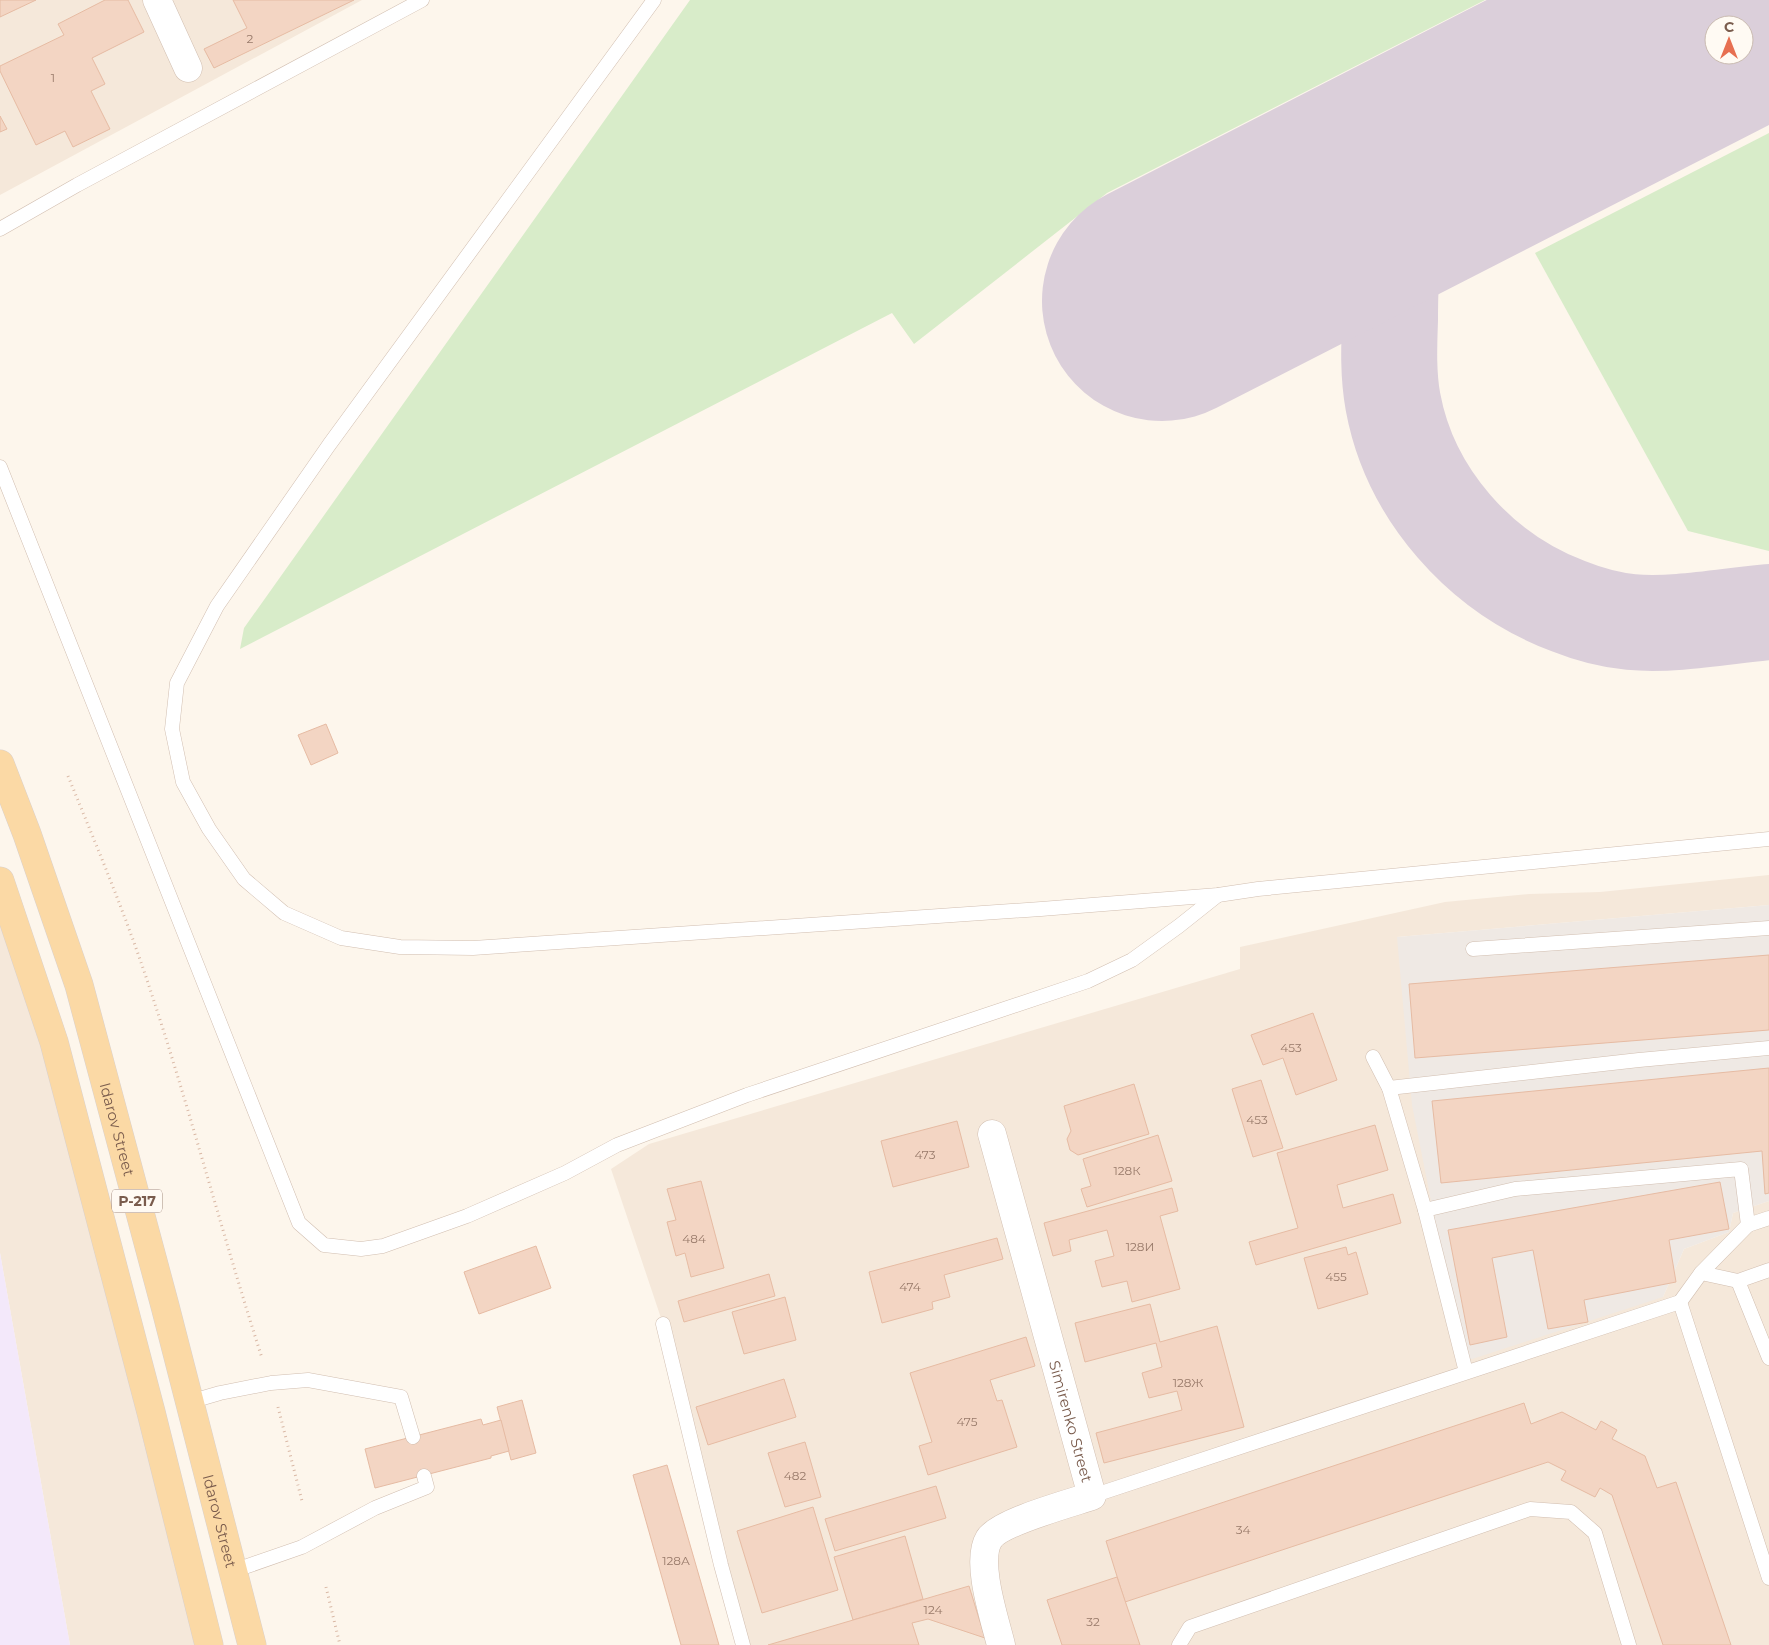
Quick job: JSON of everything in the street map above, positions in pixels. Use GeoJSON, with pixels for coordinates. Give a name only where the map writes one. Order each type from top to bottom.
{"type":"FeatureCollection","features":[{"type":"Feature","properties":{"kind":"main road","name":"Idarov Street"},"geometry":{"type":"LineString","coordinates":[[0,764],[27,834],[79,985],[252,1645]]}},
{"type":"Feature","properties":{"kind":"main road","name":"Р-217"},"geometry":{"type":"LineString","coordinates":[[0,881],[54,1042],[151,1412],[209,1645]]}},
{"type":"Feature","properties":{"kind":"street"},"geometry":{"type":"LineString","coordinates":[[157,0],[188,68]]}},
{"type":"Feature","properties":{"kind":"street","name":"Simirenko Street"},"geometry":{"type":"LineString","coordinates":[[992,1134],[1092,1496],[1019,1520],[989,1539],[985,1554],[985,1580],[1001,1645]]}},
{"type":"Feature","properties":{"kind":"lane"},"geometry":{"type":"LineString","coordinates":[[0,228],[422,0]]}},
{"type":"Feature","properties":{"kind":"lane"},"geometry":{"type":"LineString","coordinates":[[654,0],[335,437],[217,606],[177,683],[172,729],[183,782],[209,829],[244,879],[284,913],[341,938],[400,947],[482,947],[1218,895],[1258,889],[1769,839]]}},
{"type":"Feature","properties":{"kind":"lane"},"geometry":{"type":"LineString","coordinates":[[0,467],[295,1215],[299,1223],[324,1245],[361,1249],[383,1246],[476,1212],[564,1173],[617,1145],[747,1095],[1088,981],[1132,960],[1218,895]]}},
{"type":"Feature","properties":{"kind":"lane"},"geometry":{"type":"LineString","coordinates":[[1473,949],[1769,928]]}},
{"type":"Feature","properties":{"kind":"lane"},"geometry":{"type":"LineString","coordinates":[[1389,1088],[1639,1060],[1769,1048]]}},
{"type":"Feature","properties":{"kind":"lane"},"geometry":{"type":"LineString","coordinates":[[1373,1056],[1389,1088],[1426,1210],[1466,1372]]}},
{"type":"Feature","properties":{"kind":"lane"},"geometry":{"type":"LineString","coordinates":[[1426,1210],[1515,1189],[1741,1169],[1748,1225]]}},
{"type":"Feature","properties":{"kind":"lane"},"geometry":{"type":"LineString","coordinates":[[1092,1496],[1680,1302],[1701,1273],[1748,1225],[1769,1218]]}},
{"type":"Feature","properties":{"kind":"lane"},"geometry":{"type":"LineString","coordinates":[[1701,1273],[1738,1281],[1769,1270]]}},
{"type":"Feature","properties":{"kind":"lane"},"geometry":{"type":"LineString","coordinates":[[1738,1281],[1769,1358]]}},
{"type":"Feature","properties":{"kind":"lane"},"geometry":{"type":"LineString","coordinates":[[1680,1302],[1769,1578]]}},
{"type":"Feature","properties":{"kind":"lane"},"geometry":{"type":"LineString","coordinates":[[663,1324],[721,1565],[743,1645]]}},
{"type":"Feature","properties":{"kind":"lane"},"geometry":{"type":"LineString","coordinates":[[189,1402],[220,1393],[270,1383],[308,1380],[401,1397],[412,1437]]}},
{"type":"Feature","properties":{"kind":"lane"},"geometry":{"type":"LineString","coordinates":[[233,1571],[302,1547],[374,1508],[427,1487],[424,1476]]}},
{"type":"Feature","properties":{"kind":"lane"},"geometry":{"type":"LineString","coordinates":[[1179,1645],[1190,1627],[1530,1509],[1571,1512],[1595,1534],[1629,1645]]}},
{"type":"Feature","properties":{"kind":"path"},"geometry":{"type":"LineString","coordinates":[[68,776],[113,884],[150,990],[192,1119],[234,1270],[264,1363]]}},
{"type":"Feature","properties":{"kind":"path"},"geometry":{"type":"LineString","coordinates":[[277,1406],[302,1502]]}},
{"type":"Feature","properties":{"kind":"path"},"geometry":{"type":"LineString","coordinates":[[326,1588],[340,1645]]}},
{"type":"Feature","properties":{"kind":"shaded area"},"geometry":{"type":"Polygon","coordinates":[[[0,0],[362,0],[0,195],[0,0]]]}},
{"type":"Feature","properties":{"kind":"shaded area"},"geometry":{"type":"Polygon","coordinates":[[[1769,875],[1769,905],[1397,937],[1663,1297],[1684,1249],[1729,1232],[1733,1213],[1769,1201],[1769,1645],[743,1645],[663,1324],[611,1169],[649,1144],[1240,969],[1240,947],[1445,902],[1529,894],[1600,892],[1769,875]]]}},
{"type":"Feature","properties":{"kind":"shaded area"},"geometry":{"type":"Polygon","coordinates":[[[0,881],[209,1645],[70,1645],[0,1253],[0,881]]]}},
{"type":"Feature","properties":{"kind":"shaded area"},"geometry":{"type":"Polygon","coordinates":[[[1769,905],[1769,1201],[1733,1213],[1729,1232],[1684,1249],[1663,1297],[1463,1362],[1412,1105],[1397,937],[1769,905]]]}},
{"type":"Feature","properties":{"kind":"shaded area"},"geometry":{"type":"Polygon","coordinates":[[[0,1253],[70,1645],[0,1645],[0,1253]]]}},
{"type":"Feature","properties":{"kind":"green space"},"geometry":{"type":"Polygon","coordinates":[[[690,0],[1485,0],[1107,193],[914,344],[892,313],[240,649],[244,628],[690,0]]]}},
{"type":"Feature","properties":{"kind":"green space"},"geometry":{"type":"Polygon","coordinates":[[[1769,133],[1769,551],[1688,531],[1535,253],[1769,133]]]}},
{"type":"Feature","properties":{"kind":"building"},"geometry":{"type":"Polygon","coordinates":[[[0,0],[36,0],[0,17],[0,0]]]}},
{"type":"Feature","properties":{"kind":"building"},"geometry":{"type":"Polygon","coordinates":[[[105,0],[128,0],[144,32],[92,58],[105,84],[91,91],[110,129],[73,147],[65,131],[36,145],[0,71],[0,66],[64,35],[58,24],[105,0]]]}},
{"type":"Feature","properties":{"kind":"building"},"geometry":{"type":"Polygon","coordinates":[[[233,0],[354,0],[214,68],[204,49],[247,28],[233,0]]]}},
{"type":"Feature","properties":{"kind":"building"},"geometry":{"type":"Polygon","coordinates":[[[0,116],[7,129],[0,132],[0,116]]]}},
{"type":"Feature","properties":{"kind":"building"},"geometry":{"type":"Polygon","coordinates":[[[326,724],[338,753],[311,765],[298,735],[326,724]]]}},
{"type":"Feature","properties":{"kind":"building"},"geometry":{"type":"Polygon","coordinates":[[[1769,955],[1769,1030],[1415,1058],[1409,984],[1769,955]]]}},
{"type":"Feature","properties":{"kind":"building"},"geometry":{"type":"Polygon","coordinates":[[[1313,1013],[1337,1080],[1296,1095],[1283,1058],[1263,1065],[1251,1035],[1313,1013]]]}},
{"type":"Feature","properties":{"kind":"building"},"geometry":{"type":"Polygon","coordinates":[[[1769,1068],[1769,1193],[1765,1194],[1762,1151],[1441,1183],[1432,1101],[1769,1068]]]}},
{"type":"Feature","properties":{"kind":"building"},"geometry":{"type":"Polygon","coordinates":[[[1261,1080],[1283,1148],[1253,1157],[1232,1089],[1261,1080]]]}},
{"type":"Feature","properties":{"kind":"building"},"geometry":{"type":"Polygon","coordinates":[[[1134,1084],[1149,1134],[1078,1155],[1070,1150],[1067,1139],[1071,1131],[1064,1106],[1134,1084]]]}},
{"type":"Feature","properties":{"kind":"building"},"geometry":{"type":"Polygon","coordinates":[[[957,1121],[969,1167],[893,1187],[881,1141],[957,1121]]]}},
{"type":"Feature","properties":{"kind":"building"},"geometry":{"type":"Polygon","coordinates":[[[1375,1125],[1388,1170],[1337,1185],[1343,1208],[1393,1194],[1401,1223],[1256,1265],[1249,1242],[1298,1228],[1277,1153],[1375,1125]]]}},
{"type":"Feature","properties":{"kind":"building"},"geometry":{"type":"Polygon","coordinates":[[[1158,1135],[1172,1181],[1087,1207],[1081,1189],[1091,1186],[1083,1159],[1158,1135]]]}},
{"type":"Feature","properties":{"kind":"building"},"geometry":{"type":"Polygon","coordinates":[[[701,1181],[724,1268],[691,1277],[685,1253],[676,1256],[667,1222],[676,1220],[667,1189],[701,1181]]]}},
{"type":"Feature","properties":{"kind":"building"},"geometry":{"type":"Polygon","coordinates":[[[1720,1182],[1729,1229],[1669,1240],[1676,1282],[1584,1300],[1588,1322],[1548,1329],[1533,1250],[1492,1258],[1507,1337],[1470,1345],[1448,1230],[1720,1182]]]}},
{"type":"Feature","properties":{"kind":"building"},"geometry":{"type":"Polygon","coordinates":[[[1172,1188],[1178,1211],[1160,1216],[1180,1289],[1132,1302],[1127,1281],[1102,1287],[1095,1261],[1114,1256],[1107,1230],[1069,1240],[1071,1251],[1053,1256],[1044,1223],[1172,1188]]]}},
{"type":"Feature","properties":{"kind":"building"},"geometry":{"type":"Polygon","coordinates":[[[997,1238],[1003,1259],[944,1275],[950,1297],[932,1302],[933,1309],[882,1323],[869,1272],[997,1238]]]}},
{"type":"Feature","properties":{"kind":"building"},"geometry":{"type":"Polygon","coordinates":[[[536,1246],[551,1288],[479,1314],[464,1272],[536,1246]]]}},
{"type":"Feature","properties":{"kind":"building"},"geometry":{"type":"Polygon","coordinates":[[[1346,1247],[1348,1255],[1356,1252],[1368,1294],[1318,1309],[1304,1258],[1346,1247]]]}},
{"type":"Feature","properties":{"kind":"building"},"geometry":{"type":"Polygon","coordinates":[[[769,1274],[775,1296],[684,1322],[678,1301],[769,1274]]]}},
{"type":"Feature","properties":{"kind":"building"},"geometry":{"type":"Polygon","coordinates":[[[785,1297],[796,1340],[744,1354],[732,1312],[785,1297]]]}},
{"type":"Feature","properties":{"kind":"building"},"geometry":{"type":"Polygon","coordinates":[[[1150,1304],[1160,1342],[1217,1326],[1244,1427],[1104,1463],[1096,1433],[1182,1410],[1177,1391],[1149,1398],[1142,1373],[1162,1367],[1156,1343],[1085,1362],[1075,1323],[1150,1304]]]}},
{"type":"Feature","properties":{"kind":"building"},"geometry":{"type":"Polygon","coordinates":[[[1026,1337],[1035,1366],[990,1380],[997,1401],[1002,1400],[1017,1447],[928,1475],[919,1446],[932,1442],[910,1373],[1026,1337]]]}},
{"type":"Feature","properties":{"kind":"building"},"geometry":{"type":"Polygon","coordinates":[[[784,1379],[796,1417],[708,1445],[696,1407],[784,1379]]]}},
{"type":"Feature","properties":{"kind":"building"},"geometry":{"type":"Polygon","coordinates":[[[522,1400],[536,1453],[511,1460],[497,1407],[522,1400]]]}},
{"type":"Feature","properties":{"kind":"building"},"geometry":{"type":"Polygon","coordinates":[[[1524,1403],[1531,1424],[1562,1412],[1596,1430],[1601,1421],[1617,1430],[1612,1439],[1645,1456],[1657,1488],[1676,1482],[1731,1645],[1663,1645],[1612,1495],[1600,1488],[1595,1497],[1561,1480],[1566,1471],[1548,1462],[1125,1602],[1106,1541],[1524,1403]]]}},
{"type":"Feature","properties":{"kind":"building"},"geometry":{"type":"Polygon","coordinates":[[[481,1419],[483,1425],[501,1420],[509,1451],[491,1456],[491,1458],[375,1488],[365,1449],[481,1419]]]}},
{"type":"Feature","properties":{"kind":"building"},"geometry":{"type":"Polygon","coordinates":[[[805,1442],[821,1497],[785,1507],[768,1453],[805,1442]]]}},
{"type":"Feature","properties":{"kind":"building"},"geometry":{"type":"Polygon","coordinates":[[[667,1465],[719,1645],[681,1645],[633,1475],[667,1465]]]}},
{"type":"Feature","properties":{"kind":"building"},"geometry":{"type":"Polygon","coordinates":[[[936,1486],[946,1518],[835,1551],[825,1519],[936,1486]]]}},
{"type":"Feature","properties":{"kind":"building"},"geometry":{"type":"Polygon","coordinates":[[[813,1507],[838,1590],[762,1613],[737,1531],[813,1507]]]}},
{"type":"Feature","properties":{"kind":"building"},"geometry":{"type":"Polygon","coordinates":[[[905,1536],[923,1599],[853,1620],[834,1557],[905,1536]]]}},
{"type":"Feature","properties":{"kind":"building"},"geometry":{"type":"Polygon","coordinates":[[[1117,1577],[1140,1645],[1062,1645],[1047,1600],[1117,1577]]]}},
{"type":"Feature","properties":{"kind":"building"},"geometry":{"type":"Polygon","coordinates":[[[969,1586],[985,1638],[928,1619],[912,1623],[919,1645],[768,1645],[969,1586]]]}},
{"type":"Feature","properties":{"kind":"taxiway"},"geometry":{"type":"LineString","coordinates":[[1508,125],[1478,143],[1440,172],[1419,197],[1409,213],[1398,239],[1391,279],[1390,382],[1402,436],[1415,468],[1433,498],[1454,526],[1478,551],[1506,573],[1536,592],[1568,606],[1607,618],[1647,623],[1682,622],[1769,612]]}},
{"type":"Feature","properties":{"kind":"runway"},"geometry":{"type":"LineString","coordinates":[[1162,301],[1750,0]]}}]}
